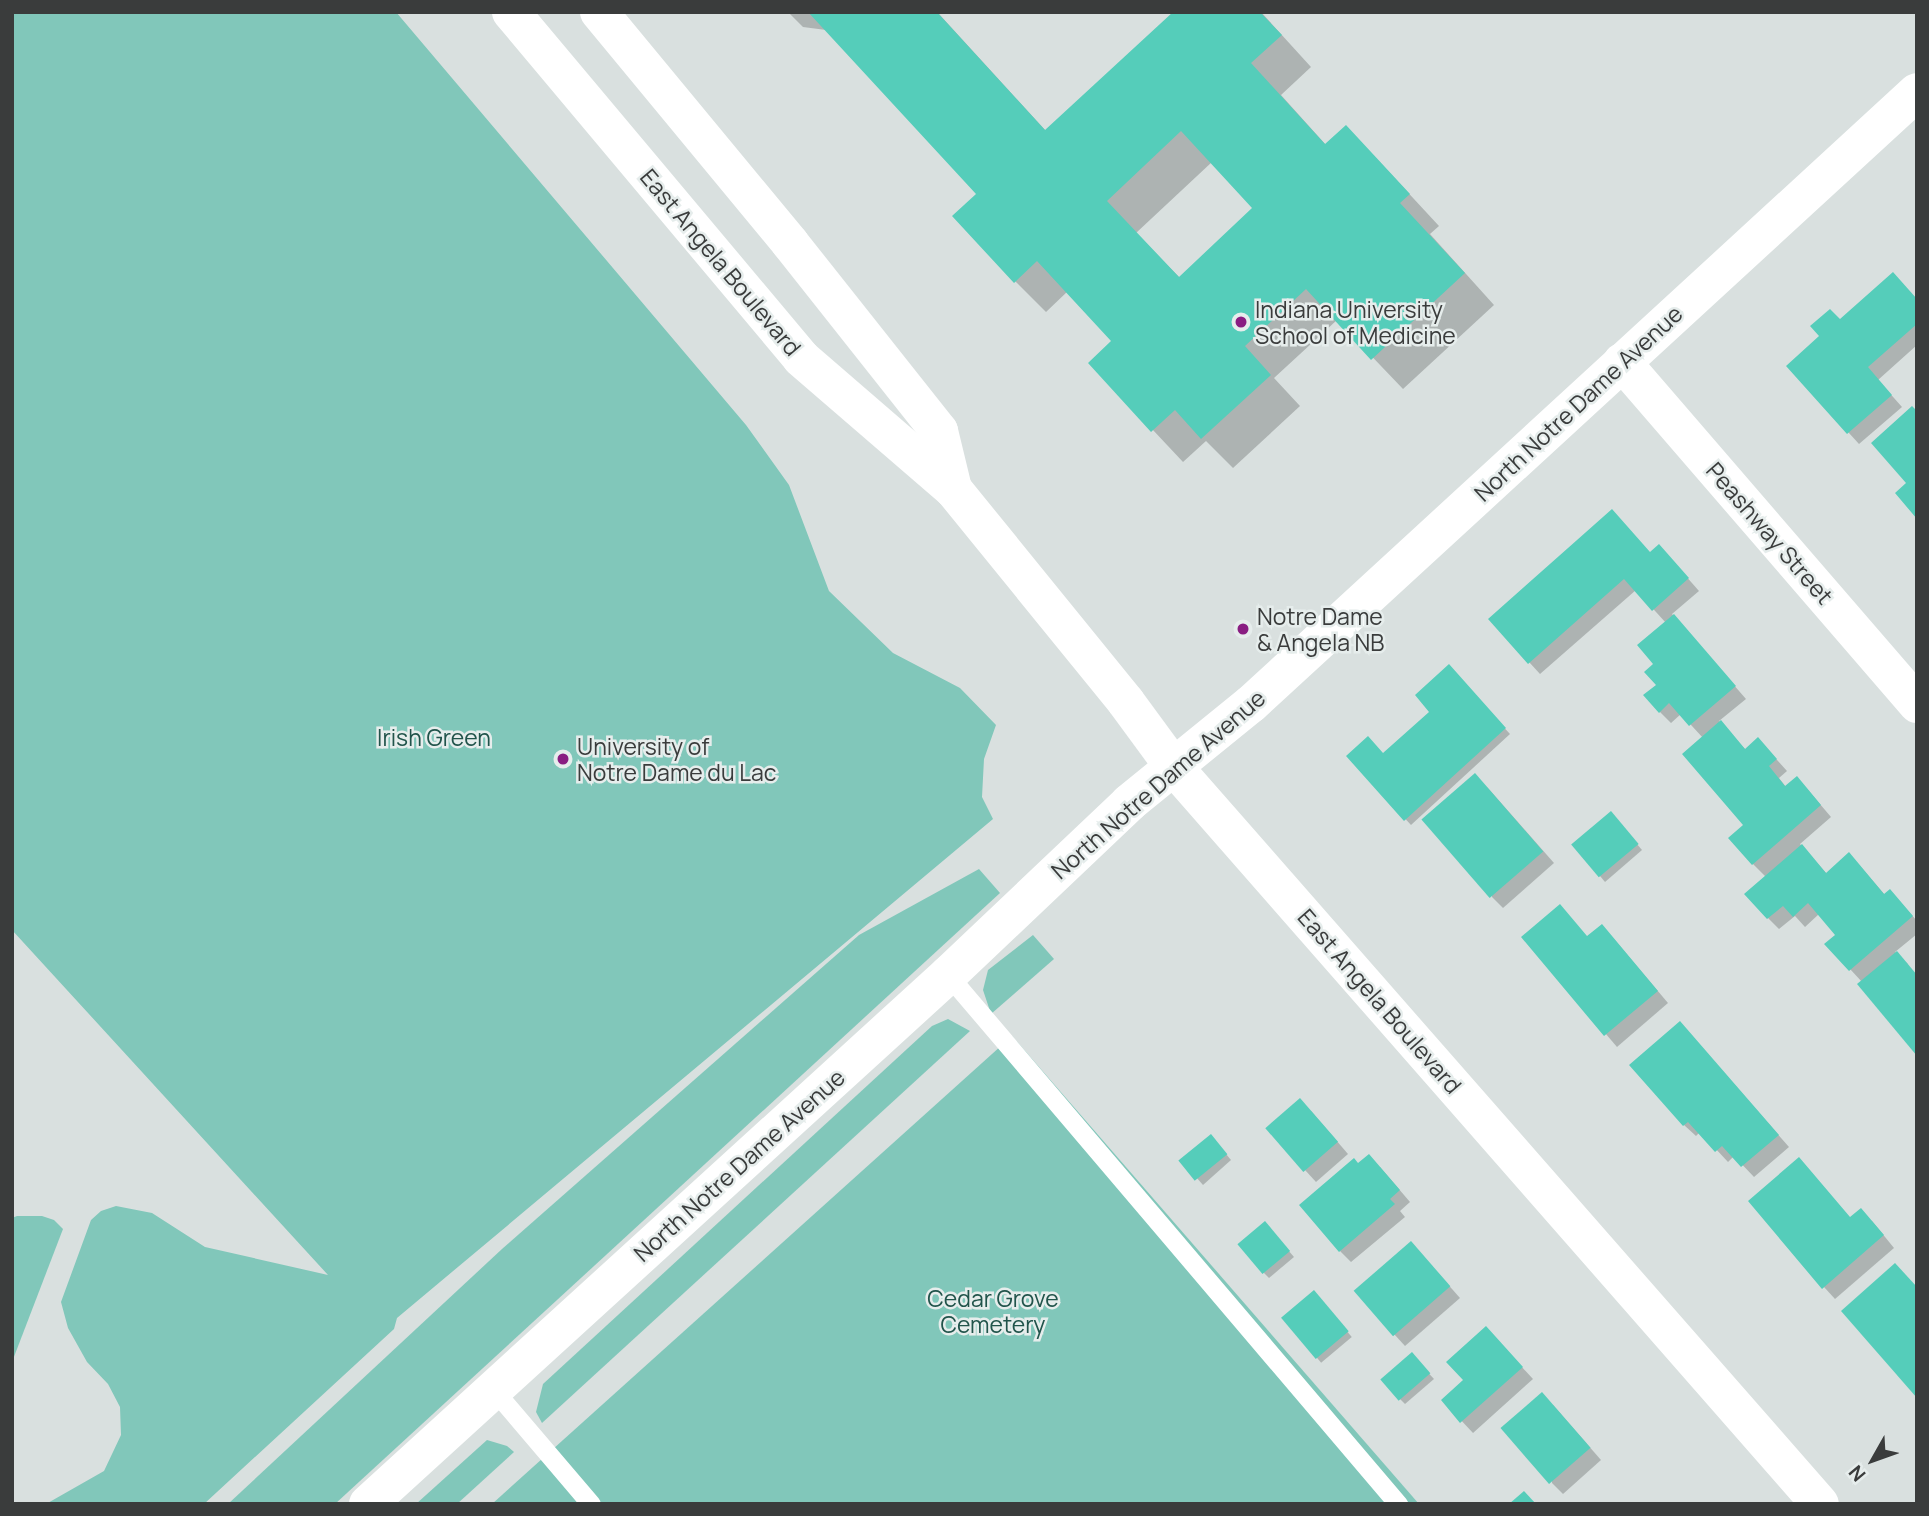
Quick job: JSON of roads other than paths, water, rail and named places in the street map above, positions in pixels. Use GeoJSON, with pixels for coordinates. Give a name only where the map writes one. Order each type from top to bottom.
{"type":"FeatureCollection","features":[{"type":"Feature","properties":{"kind":"main road","name":"East Angela Boulevard"},"geometry":{"type":"LineString","coordinates":[[511,12],[801,358],[953,489],[1126,702],[1173,766],[1819,1504]]}},
{"type":"Feature","properties":{"kind":"main road","name":"East Angela Boulevard"},"geometry":{"type":"LineString","coordinates":[[599,12],[790,243],[939,431],[953,489]]}},
{"type":"Feature","properties":{"kind":"main road","name":"North Notre Dame Avenue"},"geometry":{"type":"LineString","coordinates":[[368,1504],[948,975],[1129,803],[1260,695],[1917,92]]}},
{"type":"Feature","properties":{"kind":"main road","name":"Peashway Street"},"geometry":{"type":"LineString","coordinates":[[1622,362],[1917,704]]}},
{"type":"Feature","properties":{"kind":"lane"},"geometry":{"type":"LineString","coordinates":[[948,975],[1398,1504]]}},
{"type":"Feature","properties":{"kind":"lane"},"geometry":{"type":"LineString","coordinates":[[493,1389],[592,1504]]}},
{"type":"Feature","properties":{"kind":"place","name":"Indiana University School of Medicine"},"geometry":{"type":"Point","coordinates":[1241,322]}},
{"type":"Feature","properties":{"kind":"place","name":"Notre Dame & Angela NB"},"geometry":{"type":"Point","coordinates":[1243,629]}},
{"type":"Feature","properties":{"kind":"place","name":"University of Notre Dame du Lac"},"geometry":{"type":"Point","coordinates":[563,759]}},
{"type":"Feature","properties":{"kind":"park label","name":"Irish Green"},"geometry":{"type":"Point","coordinates":[434,737]}},
{"type":"Feature","properties":{"kind":"park label","name":"Cedar Grove Cemetery"},"geometry":{"type":"Point","coordinates":[993,1311]}}]}
